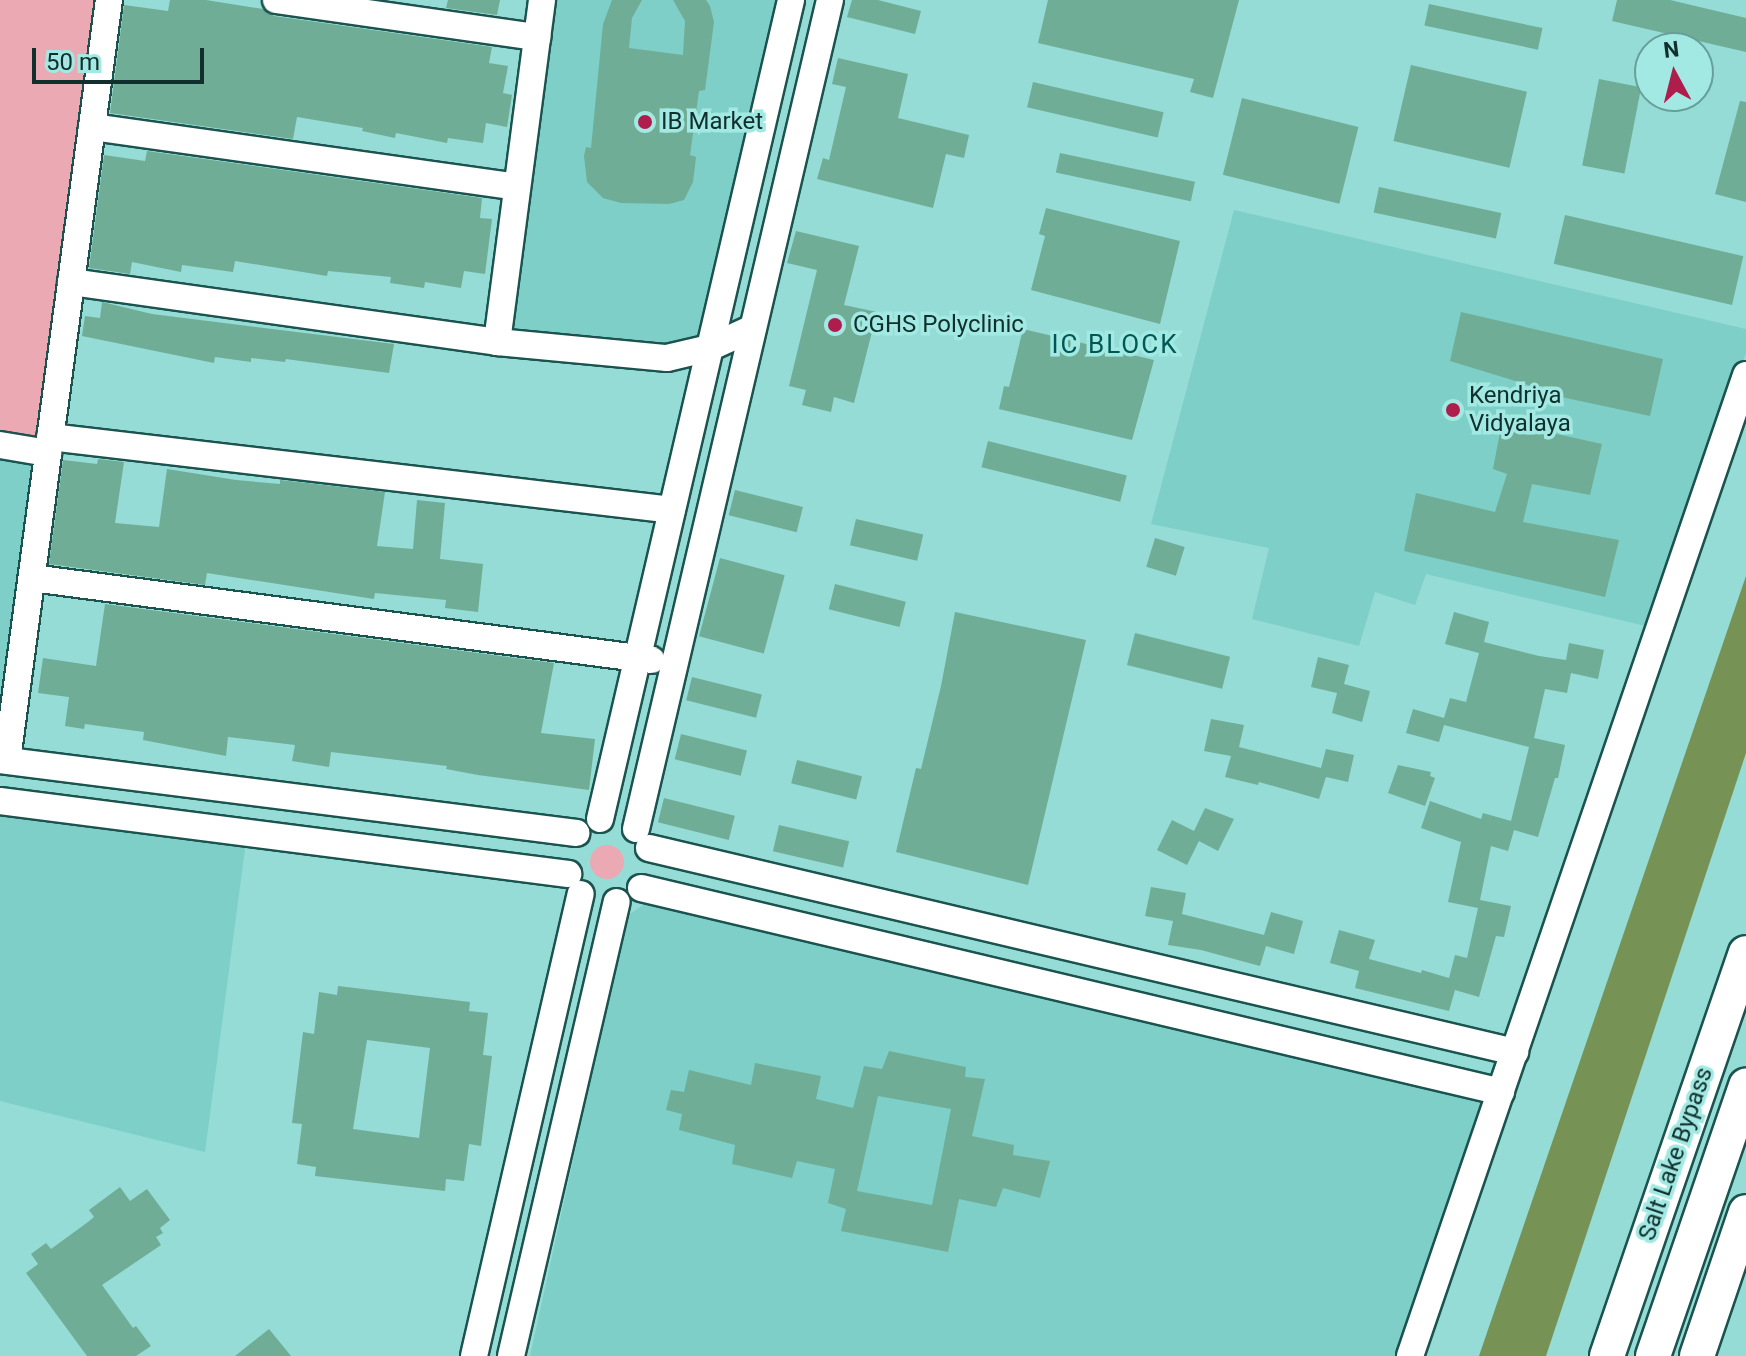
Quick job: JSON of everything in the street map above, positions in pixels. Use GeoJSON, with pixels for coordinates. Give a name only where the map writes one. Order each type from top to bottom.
{"type":"FeatureCollection","features":[{"type":"Feature","properties":{"kind":"main road","name":"Salt Lake Bypass"},"geometry":{"type":"LineString","coordinates":[[1607,1356],[1746,953]]}},
{"type":"Feature","properties":{"kind":"main road","name":"Salt Lake Bypass"},"geometry":{"type":"LineString","coordinates":[[1653,1356],[1746,1086]]}},
{"type":"Feature","properties":{"kind":"main road"},"geometry":{"type":"LineString","coordinates":[[1697,1356],[1746,1212]]}},
{"type":"Feature","properties":{"kind":"street"},"geometry":{"type":"LineString","coordinates":[[109,0],[32,578],[4,760],[576,833]]}},
{"type":"Feature","properties":{"kind":"street"},"geometry":{"type":"LineString","coordinates":[[276,0],[537,37]]}},
{"type":"Feature","properties":{"kind":"street"},"geometry":{"type":"LineString","coordinates":[[497,342],[542,0]]}},
{"type":"Feature","properties":{"kind":"street"},"geometry":{"type":"LineString","coordinates":[[600,819],[791,0]]}},
{"type":"Feature","properties":{"kind":"street"},"geometry":{"type":"LineString","coordinates":[[0,801],[480,862],[575,884],[597,902],[617,902],[641,888],[651,864],[643,838],[675,664],[830,0]]}},
{"type":"Feature","properties":{"kind":"street"},"geometry":{"type":"LineString","coordinates":[[92,127],[517,187]]}},
{"type":"Feature","properties":{"kind":"street"},"geometry":{"type":"LineString","coordinates":[[71,282],[497,342],[667,358],[709,348],[753,328]]}},
{"type":"Feature","properties":{"kind":"street"},"geometry":{"type":"LineString","coordinates":[[1410,1356],[1746,375]]}},
{"type":"Feature","properties":{"kind":"street"},"geometry":{"type":"LineString","coordinates":[[0,445],[49,445],[672,510]]}},
{"type":"Feature","properties":{"kind":"street"},"geometry":{"type":"LineString","coordinates":[[32,578],[675,664]]}},
{"type":"Feature","properties":{"kind":"street"},"geometry":{"type":"LineString","coordinates":[[124,817],[130,776]]}},
{"type":"Feature","properties":{"kind":"street"},"geometry":{"type":"LineString","coordinates":[[474,1356],[575,884],[566,853],[576,833],[600,819],[624,820],[643,838],[909,909],[1515,1052]]}},
{"type":"Feature","properties":{"kind":"street"},"geometry":{"type":"LineString","coordinates":[[480,862],[484,821]]}},
{"type":"Feature","properties":{"kind":"street"},"geometry":{"type":"LineString","coordinates":[[641,888],[1501,1092]]}},
{"type":"Feature","properties":{"kind":"street"},"geometry":{"type":"LineString","coordinates":[[511,1356],[617,902]]}},
{"type":"Feature","properties":{"kind":"street"},"geometry":{"type":"LineString","coordinates":[[898,949],[909,909]]}},
{"type":"Feature","properties":{"kind":"street"},"geometry":{"type":"LineString","coordinates":[[1219,1025],[1231,985]]}},
{"type":"Feature","properties":{"kind":"shaded area"},"geometry":{"type":"Polygon","coordinates":[[[0,0],[104,0],[41,441],[0,435],[0,0]]]}},
{"type":"Feature","properties":{"kind":"shaded area"},"geometry":{"type":"Polygon","coordinates":[[[549,0],[783,0],[699,361],[504,336],[549,0]]]}},
{"type":"Feature","properties":{"kind":"shaded area","name":"Kendriya Vidyalaya"},"geometry":{"type":"Polygon","coordinates":[[[1234,210],[1746,329],[1746,353],[1650,627],[1426,574],[1415,605],[1375,592],[1359,646],[1252,619],[1269,548],[1151,524],[1234,210]]]}},
{"type":"Feature","properties":{"kind":"shaded area"},"geometry":{"type":"Polygon","coordinates":[[[0,454],[40,460],[0,751],[0,454]]]}},
{"type":"Feature","properties":{"kind":"shaded area"},"geometry":{"type":"Polygon","coordinates":[[[1746,576],[1746,753],[1546,1356],[1479,1356],[1746,576]]]}},
{"type":"Feature","properties":{"kind":"shaded area"},"geometry":{"type":"Polygon","coordinates":[[[0,808],[246,841],[205,1152],[0,1101],[0,808]]]}},
{"type":"Feature","properties":{"kind":"shaded area"},"geometry":{"type":"Polygon","coordinates":[[[607,845],[619,850],[624,862],[619,874],[607,879],[595,874],[590,862],[595,850],[607,845]]]}},
{"type":"Feature","properties":{"kind":"shaded area"},"geometry":{"type":"Polygon","coordinates":[[[646,903],[1485,1102],[1398,1356],[530,1356],[627,916],[646,903]]]}},
{"type":"Feature","properties":{"kind":"building"},"geometry":{"type":"Polygon","coordinates":[[[170,0],[206,0],[263,9],[274,16],[492,47],[489,63],[508,66],[503,93],[512,95],[507,127],[486,123],[483,143],[448,138],[447,143],[396,133],[395,138],[362,131],[363,128],[297,117],[293,139],[110,113],[124,5],[168,11],[170,0]]]}},
{"type":"Feature","properties":{"kind":"building"},"geometry":{"type":"Polygon","coordinates":[[[448,0],[500,0],[497,15],[446,8],[448,0]]]}},
{"type":"Feature","properties":{"kind":"building","name":"IB Market"},"geometry":{"type":"Polygon","coordinates":[[[612,0],[642,0],[632,18],[629,48],[683,55],[685,21],[673,0],[706,0],[710,6],[714,22],[705,90],[699,91],[690,155],[696,157],[693,182],[684,200],[669,204],[621,203],[603,198],[587,182],[584,156],[586,147],[591,148],[603,24],[612,0]]]}},
{"type":"Feature","properties":{"kind":"building"},"geometry":{"type":"Polygon","coordinates":[[[852,0],[878,0],[921,11],[915,34],[847,17],[852,0]]]}},
{"type":"Feature","properties":{"kind":"building"},"geometry":{"type":"Polygon","coordinates":[[[1048,0],[1239,0],[1213,98],[1190,92],[1194,79],[1038,43],[1048,0]]]}},
{"type":"Feature","properties":{"kind":"building"},"geometry":{"type":"Polygon","coordinates":[[[1617,0],[1670,0],[1746,18],[1746,52],[1714,45],[1714,32],[1660,32],[1612,21],[1617,0]]]}},
{"type":"Feature","properties":{"kind":"building"},"geometry":{"type":"Polygon","coordinates":[[[1429,4],[1542,28],[1538,50],[1424,26],[1429,4]]]}},
{"type":"Feature","properties":{"kind":"building"},"geometry":{"type":"Polygon","coordinates":[[[838,58],[908,74],[898,118],[969,135],[964,158],[946,154],[933,208],[817,179],[823,158],[829,160],[846,87],[832,84],[838,58]]]}},
{"type":"Feature","properties":{"kind":"building"},"geometry":{"type":"Polygon","coordinates":[[[1411,65],[1527,92],[1509,168],[1393,141],[1411,65]]]}},
{"type":"Feature","properties":{"kind":"building"},"geometry":{"type":"Polygon","coordinates":[[[1599,79],[1634,86],[1636,112],[1624,174],[1582,165],[1599,79]]]}},
{"type":"Feature","properties":{"kind":"building"},"geometry":{"type":"Polygon","coordinates":[[[1033,82],[1164,112],[1158,137],[1027,107],[1033,82]]]}},
{"type":"Feature","properties":{"kind":"building"},"geometry":{"type":"Polygon","coordinates":[[[1242,98],[1358,127],[1339,204],[1223,175],[1242,98]]]}},
{"type":"Feature","properties":{"kind":"building"},"geometry":{"type":"Polygon","coordinates":[[[1740,101],[1746,102],[1746,202],[1715,194],[1740,101]]]}},
{"type":"Feature","properties":{"kind":"building"},"geometry":{"type":"Polygon","coordinates":[[[147,151],[482,198],[480,218],[492,219],[485,274],[464,271],[461,288],[425,282],[424,288],[390,283],[391,277],[328,271],[327,276],[235,261],[233,272],[182,265],[181,272],[132,262],[130,274],[89,268],[104,155],[145,161],[147,151]]]}},
{"type":"Feature","properties":{"kind":"building"},"geometry":{"type":"Polygon","coordinates":[[[1060,153],[1195,182],[1191,201],[1056,173],[1060,153]]]}},
{"type":"Feature","properties":{"kind":"building"},"geometry":{"type":"Polygon","coordinates":[[[1379,187],[1501,213],[1496,238],[1374,212],[1379,187]]]}},
{"type":"Feature","properties":{"kind":"building"},"geometry":{"type":"Polygon","coordinates":[[[1046,208],[1180,241],[1160,324],[1031,290],[1045,236],[1039,234],[1046,208]]]}},
{"type":"Feature","properties":{"kind":"building"},"geometry":{"type":"Polygon","coordinates":[[[1565,215],[1743,256],[1732,305],[1554,264],[1565,215]]]}},
{"type":"Feature","properties":{"kind":"building"},"geometry":{"type":"Polygon","coordinates":[[[796,231],[859,246],[844,305],[877,312],[854,403],[834,397],[831,412],[802,405],[806,390],[789,386],[817,270],[787,263],[796,231]]]}},
{"type":"Feature","properties":{"kind":"building"},"geometry":{"type":"Polygon","coordinates":[[[102,302],[152,314],[394,344],[389,373],[286,359],[285,362],[251,358],[251,362],[215,357],[214,363],[82,336],[85,316],[100,318],[102,302]]]}},
{"type":"Feature","properties":{"kind":"building"},"geometry":{"type":"Polygon","coordinates":[[[1461,312],[1663,359],[1650,416],[1538,392],[1538,388],[1450,361],[1461,312]]]}},
{"type":"Feature","properties":{"kind":"building"},"geometry":{"type":"Polygon","coordinates":[[[1023,329],[1154,360],[1132,440],[999,409],[1004,386],[1009,387],[1023,329]]]}},
{"type":"Feature","properties":{"kind":"building"},"geometry":{"type":"Polygon","coordinates":[[[1502,422],[1602,444],[1590,495],[1532,484],[1523,522],[1619,540],[1605,597],[1404,551],[1416,493],[1495,512],[1507,474],[1493,469],[1502,422]]]}},
{"type":"Feature","properties":{"kind":"building"},"geometry":{"type":"Polygon","coordinates":[[[988,441],[1127,476],[1120,502],[981,467],[988,441]]]}},
{"type":"Feature","properties":{"kind":"building"},"geometry":{"type":"Polygon","coordinates":[[[98,459],[124,462],[115,523],[159,527],[167,469],[236,480],[280,484],[280,480],[385,492],[377,546],[413,549],[417,500],[445,503],[440,559],[483,564],[478,612],[445,608],[446,600],[375,593],[374,599],[207,573],[205,585],[49,564],[63,460],[97,464],[98,459]]]}},
{"type":"Feature","properties":{"kind":"building"},"geometry":{"type":"Polygon","coordinates":[[[735,490],[803,507],[797,532],[729,515],[735,490]]]}},
{"type":"Feature","properties":{"kind":"building"},"geometry":{"type":"Polygon","coordinates":[[[856,519],[923,535],[917,561],[850,545],[856,519]]]}},
{"type":"Feature","properties":{"kind":"building"},"geometry":{"type":"Polygon","coordinates":[[[1155,538],[1185,547],[1176,576],[1146,567],[1155,538]]]}},
{"type":"Feature","properties":{"kind":"building"},"geometry":{"type":"Polygon","coordinates":[[[720,558],[785,575],[764,654],[699,636],[720,558]]]}},
{"type":"Feature","properties":{"kind":"building"},"geometry":{"type":"Polygon","coordinates":[[[835,584],[906,602],[900,627],[829,609],[835,584]]]}},
{"type":"Feature","properties":{"kind":"building"},"geometry":{"type":"Polygon","coordinates":[[[105,604],[554,663],[541,733],[595,739],[589,790],[478,775],[446,769],[447,766],[331,752],[329,767],[292,761],[295,745],[228,737],[226,756],[143,740],[144,732],[85,724],[84,729],[65,726],[69,697],[38,693],[43,658],[96,666],[105,604]]]}},
{"type":"Feature","properties":{"kind":"building"},"geometry":{"type":"Polygon","coordinates":[[[955,612],[1086,640],[1028,885],[896,852],[916,768],[921,769],[955,612]]]}},
{"type":"Feature","properties":{"kind":"building"},"geometry":{"type":"Polygon","coordinates":[[[1454,612],[1489,622],[1484,642],[1539,656],[1566,660],[1569,643],[1604,650],[1598,679],[1571,673],[1567,693],[1545,689],[1534,738],[1565,745],[1558,778],[1555,778],[1538,837],[1514,830],[1508,851],[1491,846],[1480,900],[1511,906],[1504,937],[1496,936],[1479,997],[1455,990],[1449,1011],[1355,988],[1359,971],[1330,963],[1339,930],[1375,940],[1369,959],[1421,973],[1422,970],[1449,978],[1455,955],[1467,958],[1478,908],[1448,902],[1461,842],[1421,828],[1430,801],[1481,819],[1483,813],[1511,821],[1529,747],[1444,725],[1439,742],[1406,733],[1413,709],[1444,718],[1450,698],[1466,702],[1479,653],[1445,644],[1454,612]]]}},
{"type":"Feature","properties":{"kind":"building"},"geometry":{"type":"Polygon","coordinates":[[[1135,633],[1230,657],[1222,689],[1127,665],[1135,633]]]}},
{"type":"Feature","properties":{"kind":"building"},"geometry":{"type":"Polygon","coordinates":[[[1318,657],[1349,665],[1344,684],[1370,691],[1362,722],[1332,713],[1337,693],[1311,687],[1318,657]]]}},
{"type":"Feature","properties":{"kind":"building"},"geometry":{"type":"Polygon","coordinates":[[[692,677],[762,694],[756,718],[686,700],[692,677]]]}},
{"type":"Feature","properties":{"kind":"building"},"geometry":{"type":"Polygon","coordinates":[[[1211,719],[1244,725],[1239,747],[1321,768],[1326,749],[1354,755],[1348,782],[1326,777],[1319,799],[1259,782],[1258,785],[1225,777],[1231,756],[1204,751],[1211,719]]]}},
{"type":"Feature","properties":{"kind":"building"},"geometry":{"type":"Polygon","coordinates":[[[681,734],[747,750],[741,776],[675,759],[681,734]]]}},
{"type":"Feature","properties":{"kind":"building"},"geometry":{"type":"Polygon","coordinates":[[[797,760],[862,776],[856,799],[791,783],[797,760]]]}},
{"type":"Feature","properties":{"kind":"building"},"geometry":{"type":"Polygon","coordinates":[[[1398,765],[1431,772],[1430,776],[1435,778],[1425,806],[1388,793],[1398,765]]]}},
{"type":"Feature","properties":{"kind":"building"},"geometry":{"type":"Polygon","coordinates":[[[664,798],[735,816],[729,840],[658,822],[664,798]]]}},
{"type":"Feature","properties":{"kind":"building"},"geometry":{"type":"Polygon","coordinates":[[[1205,808],[1234,819],[1218,851],[1199,841],[1187,865],[1157,850],[1172,820],[1194,831],[1205,808]]]}},
{"type":"Feature","properties":{"kind":"building"},"geometry":{"type":"Polygon","coordinates":[[[779,825],[849,841],[843,868],[773,851],[779,825]]]}},
{"type":"Feature","properties":{"kind":"building"},"geometry":{"type":"Polygon","coordinates":[[[1151,887],[1186,893],[1182,914],[1264,935],[1271,912],[1303,921],[1294,954],[1266,946],[1260,966],[1201,950],[1168,945],[1173,921],[1145,916],[1151,887]]]}},
{"type":"Feature","properties":{"kind":"building"},"geometry":{"type":"Polygon","coordinates":[[[338,986],[470,1002],[469,1011],[488,1013],[483,1055],[492,1056],[481,1146],[469,1144],[464,1181],[446,1179],[445,1191],[315,1176],[316,1167],[297,1164],[302,1124],[292,1123],[303,1032],[314,1034],[319,992],[337,995],[338,986]],[[367,1040],[353,1129],[419,1138],[430,1048],[367,1040]]]}},
{"type":"Feature","properties":{"kind":"building"},"geometry":{"type":"Polygon","coordinates":[[[889,1051],[966,1067],[965,1077],[985,1079],[972,1136],[1014,1145],[1013,1155],[1050,1161],[1040,1198],[1003,1188],[996,1207],[959,1199],[948,1252],[841,1231],[846,1209],[828,1203],[835,1169],[797,1161],[792,1178],[732,1164],[735,1145],[679,1130],[682,1114],[666,1110],[671,1090],[684,1092],[689,1070],[751,1085],[755,1063],[821,1076],[816,1099],[853,1108],[864,1066],[882,1069],[889,1051]],[[878,1096],[857,1191],[932,1205],[951,1109],[878,1096]]]}},
{"type":"Feature","properties":{"kind":"building"},"geometry":{"type":"Polygon","coordinates":[[[120,1187],[130,1201],[147,1189],[170,1220],[160,1228],[163,1233],[156,1237],[161,1245],[102,1285],[133,1328],[136,1326],[151,1346],[136,1356],[87,1356],[26,1273],[38,1264],[31,1254],[46,1243],[51,1249],[88,1222],[94,1217],[89,1210],[120,1187]]]}},
{"type":"Feature","properties":{"kind":"building"},"geometry":{"type":"Polygon","coordinates":[[[269,1329],[291,1356],[235,1356],[269,1329]]]}},
{"type":"Feature","properties":{"kind":"place","name":"IB Market"},"geometry":{"type":"Point","coordinates":[645,122]}},
{"type":"Feature","properties":{"kind":"place","name":"CGHS Polyclinic"},"geometry":{"type":"Point","coordinates":[835,325]}},
{"type":"Feature","properties":{"kind":"place","name":"Kendriya Vidyalaya"},"geometry":{"type":"Point","coordinates":[1453,410]}},
{"type":"Feature","properties":{"kind":"district","name":"IC BLOCK"},"geometry":{"type":"Point","coordinates":[1115,345]}}]}
